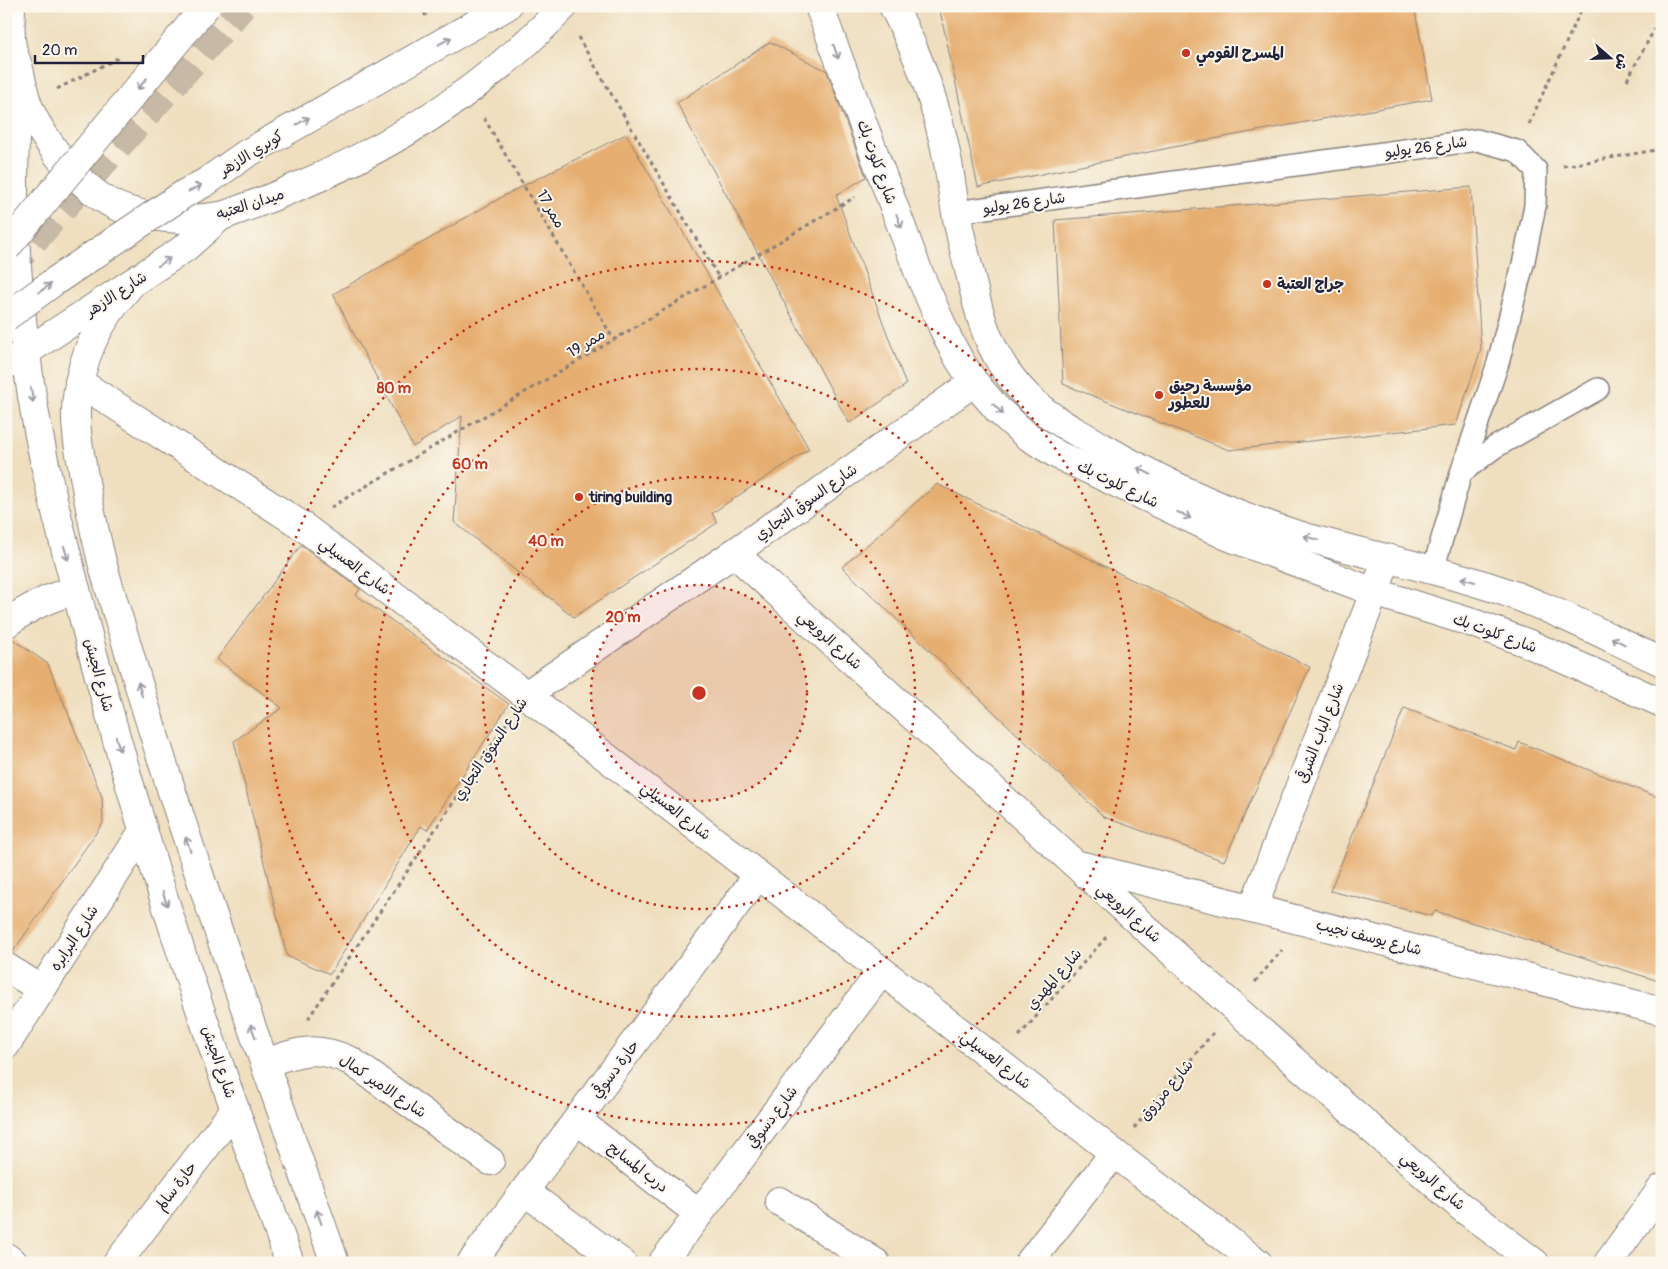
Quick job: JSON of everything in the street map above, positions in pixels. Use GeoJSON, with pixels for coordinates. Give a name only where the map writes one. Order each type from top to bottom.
{"type":"FeatureCollection","features":[{"type":"Feature","properties":{"kind":"street","name":"ميدان العتبه"},"geometry":{"type":"LineString","coordinates":[[11,6],[12,50],[27,104],[42,133],[62,162],[87,186],[115,205],[149,215],[185,218],[221,216],[265,201],[350,164],[430,117],[468,91],[532,38],[563,8]]}},
{"type":"Feature","properties":{"kind":"street"},"geometry":{"type":"LineString","coordinates":[[6,248],[206,6]]}},
{"type":"Feature","properties":{"kind":"street","name":"كوبري الازهر"},"geometry":{"type":"LineString","coordinates":[[6,316],[100,250],[246,154],[507,6]]}},
{"type":"Feature","properties":{"kind":"street","name":"شارع كلوت بك"},"geometry":{"type":"LineString","coordinates":[[819,6],[918,271],[944,331],[974,382],[998,410],[1026,435],[1058,455],[1227,536],[1374,592],[1476,624],[1527,643],[1662,703]]}},
{"type":"Feature","properties":{"kind":"street","name":"شارع كلوت بك"},"geometry":{"type":"LineString","coordinates":[[893,6],[920,66],[936,113],[948,162],[956,212],[978,310],[986,334],[1010,376],[1031,399],[1054,419],[1132,464],[1221,507],[1295,534],[1480,583],[1548,608],[1662,662]]}},
{"type":"Feature","properties":{"kind":"street","name":"شارع الجيش"},"geometry":{"type":"LineString","coordinates":[[18,67],[10,199],[18,274],[16,359],[34,413],[46,473],[76,590],[108,711],[143,831],[187,971],[290,1263]]}},
{"type":"Feature","properties":{"kind":"street","name":"شارع الازهر"},"geometry":{"type":"LineString","coordinates":[[16,359],[185,248],[221,216]]}},
{"type":"Feature","properties":{"kind":"street"},"geometry":{"type":"LineString","coordinates":[[132,284],[114,304],[98,329],[86,354],[79,382],[76,410],[77,439],[91,515],[102,562],[186,838],[224,951],[274,1060],[335,1263]]}},
{"type":"Feature","properties":{"kind":"street","name":"شارع العسيلي"},"geometry":{"type":"LineString","coordinates":[[79,382],[301,525],[526,695],[1258,1263]]}},
{"type":"Feature","properties":{"kind":"street","name":"شارع السوق التجاري"},"geometry":{"type":"LineString","coordinates":[[526,695],[734,552],[974,382]]}},
{"type":"Feature","properties":{"kind":"street","name":"شارع الرويعي"},"geometry":{"type":"LineString","coordinates":[[734,552],[1127,912],[1460,1206],[1534,1263]]}},
{"type":"Feature","properties":{"kind":"street","name":"شارع الباب الشرقى"},"geometry":{"type":"LineString","coordinates":[[1253,908],[1387,559]]}},
{"type":"Feature","properties":{"kind":"street"},"geometry":{"type":"LineString","coordinates":[[6,624],[37,604],[76,590]]}},
{"type":"Feature","properties":{"kind":"street","name":"شارع البرابره"},"geometry":{"type":"LineString","coordinates":[[6,1045],[143,831]]}},
{"type":"Feature","properties":{"kind":"street","name":"شارع يوسف نجيب"},"geometry":{"type":"LineString","coordinates":[[1075,864],[1662,1011]]}},
{"type":"Feature","properties":{"kind":"street","name":"حارة دسوقي"},"geometry":{"type":"LineString","coordinates":[[471,1263],[758,875]]}},
{"type":"Feature","properties":{"kind":"street"},"geometry":{"type":"LineString","coordinates":[[6,967],[41,989]]}},
{"type":"Feature","properties":{"kind":"street","name":"شارع دسوقي"},"geometry":{"type":"LineString","coordinates":[[662,1263],[882,971]]}},
{"type":"Feature","properties":{"kind":"street","name":"شارع الامير كمال"},"geometry":{"type":"LineString","coordinates":[[274,1060],[299,1052],[317,1050],[334,1053],[351,1061],[490,1162]]}},
{"type":"Feature","properties":{"kind":"street","name":"حارة سالم"},"geometry":{"type":"LineString","coordinates":[[117,1263],[235,1109]]}},
{"type":"Feature","properties":{"kind":"street","name":"درب المسابح"},"geometry":{"type":"LineString","coordinates":[[577,1120],[699,1214]]}},
{"type":"Feature","properties":{"kind":"street"},"geometry":{"type":"LineString","coordinates":[[1029,1263],[1114,1153]]}},
{"type":"Feature","properties":{"kind":"street"},"geometry":{"type":"LineString","coordinates":[[1608,1263],[1662,1188]]}},
{"type":"Feature","properties":{"kind":"street"},"geometry":{"type":"LineString","coordinates":[[524,1192],[622,1263]]}},
{"type":"Feature","properties":{"kind":"street"},"geometry":{"type":"LineString","coordinates":[[779,1201],[876,1263]]}},
{"type":"Feature","properties":{"kind":"street"},"geometry":{"type":"LineString","coordinates":[[6,1257],[14,1263]]}},
{"type":"Feature","properties":{"kind":"lane","name":"شارع 26 يوليو"},"geometry":{"type":"LineString","coordinates":[[956,212],[1477,140],[1517,151],[1536,170]]}},
{"type":"Feature","properties":{"kind":"lane"},"geometry":{"type":"LineString","coordinates":[[1433,570],[1461,473],[1498,364],[1524,260],[1535,206],[1536,170]]}},
{"type":"Feature","properties":{"kind":"lane"},"geometry":{"type":"LineString","coordinates":[[1461,473],[1501,444],[1598,389]]}},
{"type":"Feature","properties":{"kind":"path"},"geometry":{"type":"LineString","coordinates":[[1517,151],[1583,6]]}},
{"type":"Feature","properties":{"kind":"path"},"geometry":{"type":"LineString","coordinates":[[563,8],[719,278]]}},
{"type":"Feature","properties":{"kind":"path"},"geometry":{"type":"LineString","coordinates":[[1627,80],[1662,15]]}},
{"type":"Feature","properties":{"kind":"path","name":"ممر 17"},"geometry":{"type":"LineString","coordinates":[[468,91],[614,340]]}},
{"type":"Feature","properties":{"kind":"path"},"geometry":{"type":"LineString","coordinates":[[1536,170],[1662,149]]}},
{"type":"Feature","properties":{"kind":"path","name":"ممر 19"},"geometry":{"type":"LineString","coordinates":[[301,525],[884,180]]}},
{"type":"Feature","properties":{"kind":"path","name":"شارع السوق التجاري"},"geometry":{"type":"LineString","coordinates":[[274,1060],[526,695]]}},
{"type":"Feature","properties":{"kind":"path","name":"شارع المهدي"},"geometry":{"type":"LineString","coordinates":[[997,1061],[1127,912]]}},
{"type":"Feature","properties":{"kind":"path","name":"شارع مرزوق"},"geometry":{"type":"LineString","coordinates":[[1114,1153],[1306,921]]}},
{"type":"Feature","properties":{"kind":"building","name":"المسرح القومي"},"geometry":{"type":"Polygon","coordinates":[[[939,6],[1414,6],[1432,99],[1208,140],[978,187],[939,6]]]}},
{"type":"Feature","properties":{"kind":"building"},"geometry":{"type":"Polygon","coordinates":[[[770,42],[827,71],[866,177],[836,195],[906,385],[849,423],[677,103],[770,42]]]}},
{"type":"Feature","properties":{"kind":"building"},"geometry":{"type":"Polygon","coordinates":[[[626,134],[809,449],[712,513],[717,523],[574,617],[454,522],[462,416],[413,447],[333,294],[509,193],[626,134]]]}},
{"type":"Feature","properties":{"kind":"building","name":"جراج العتبة"},"geometry":{"type":"Polygon","coordinates":[[[1471,187],[1481,349],[1456,425],[1229,450],[1063,384],[1055,220],[1471,187]]]}},
{"type":"Feature","properties":{"kind":"building"},"geometry":{"type":"Polygon","coordinates":[[[937,484],[1310,667],[1224,861],[1104,817],[842,567],[937,484]]]}},
{"type":"Feature","properties":{"kind":"building"},"geometry":{"type":"Polygon","coordinates":[[[301,545],[360,589],[356,595],[509,704],[427,830],[421,826],[330,974],[287,956],[234,741],[282,708],[217,659],[301,545]]]}},
{"type":"Feature","properties":{"kind":"building"},"geometry":{"type":"Polygon","coordinates":[[[11,638],[48,664],[102,797],[103,823],[12,953],[6,951],[6,639],[11,638]]]}},
{"type":"Feature","properties":{"kind":"building"},"geometry":{"type":"Polygon","coordinates":[[[1404,708],[1516,750],[1519,742],[1662,799],[1662,982],[1435,911],[1432,916],[1330,891],[1404,708]]]}},
{"type":"Feature","properties":{"kind":"tunnel"},"geometry":{"type":"LineString","coordinates":[[6,272],[243,6]]}},
{"type":"Feature","properties":{"kind":"place","name":"المسرح القومي"},"geometry":{"type":"Point","coordinates":[1186,53]}},
{"type":"Feature","properties":{"kind":"place","name":"جراج العتبة"},"geometry":{"type":"Point","coordinates":[1267,284]}},
{"type":"Feature","properties":{"kind":"place","name":"مؤسسة رحيق للعطور"},"geometry":{"type":"Point","coordinates":[1159,395]}},
{"type":"Feature","properties":{"kind":"place","name":"tiring building"},"geometry":{"type":"Point","coordinates":[579,497]}}]}
